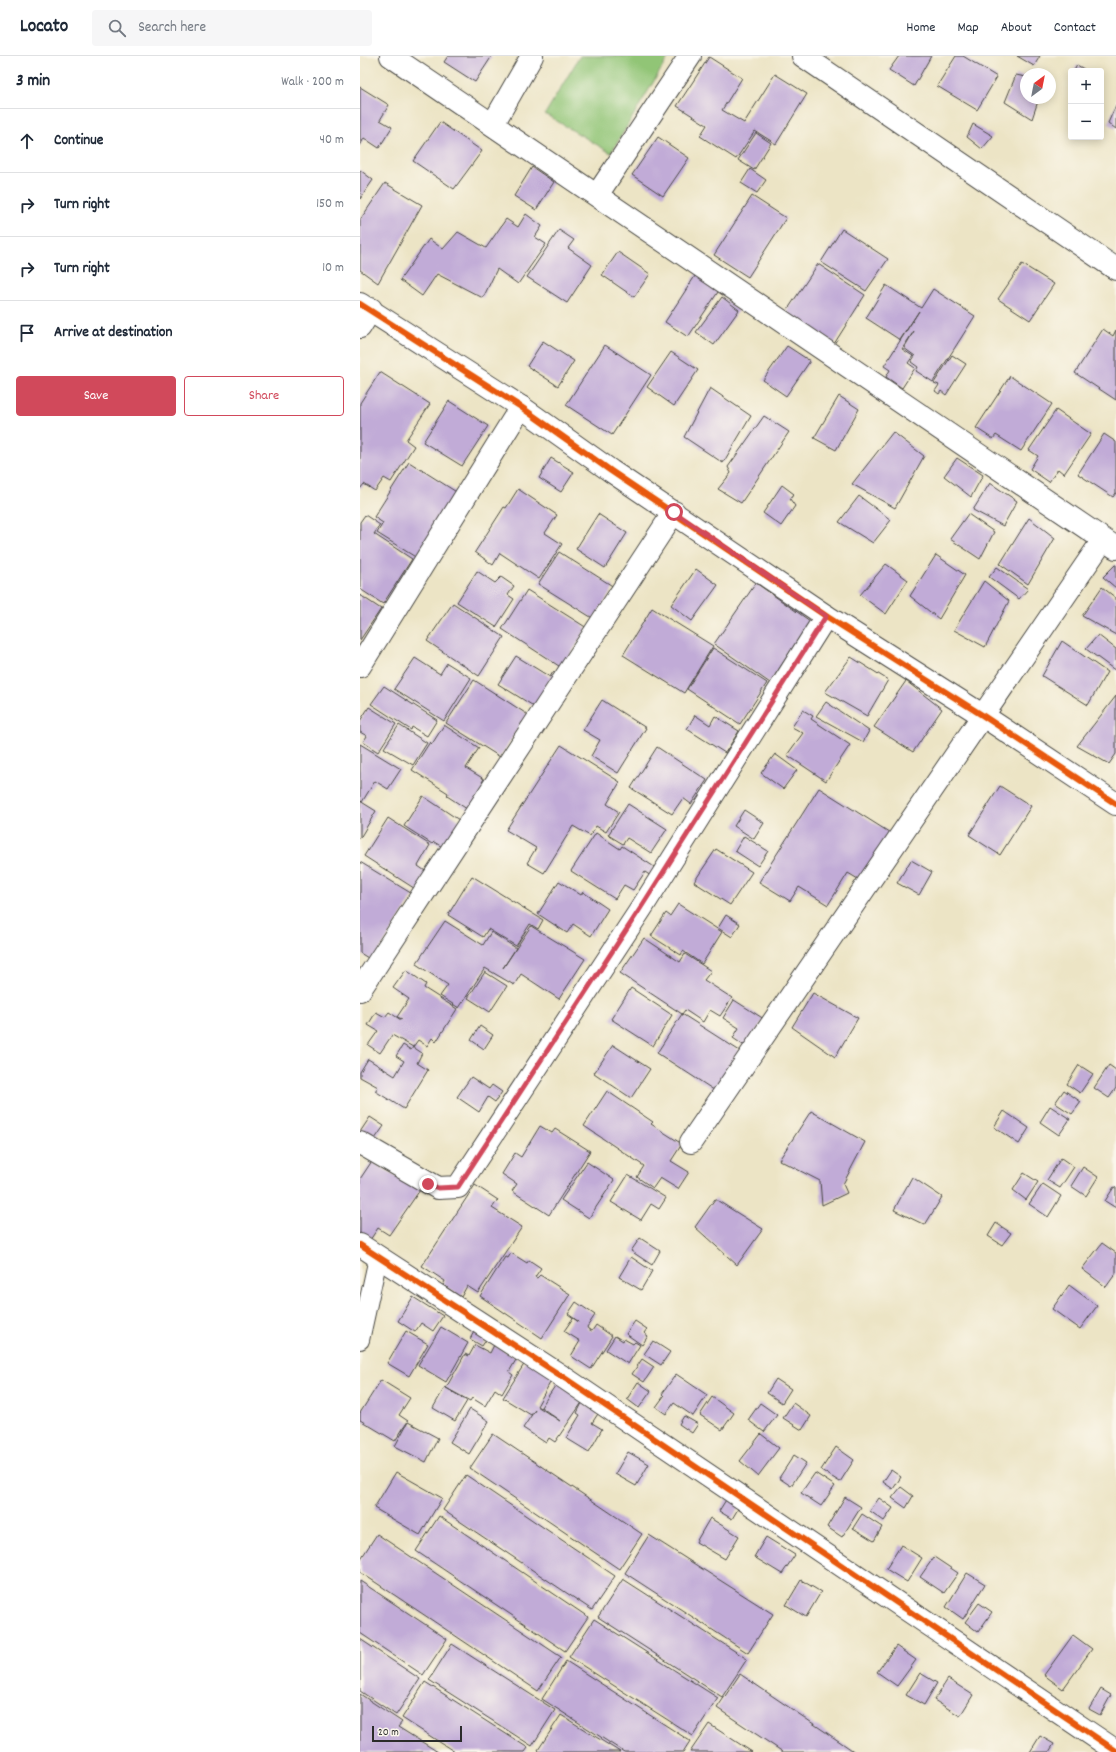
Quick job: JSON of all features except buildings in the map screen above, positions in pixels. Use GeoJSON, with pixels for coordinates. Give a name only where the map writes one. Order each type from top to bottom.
{"type":"FeatureCollection","features":[{"type":"Feature","properties":{"kind":"street"},"geometry":{"type":"LineString","coordinates":[[391,56],[1110,544],[982,715],[691,1142]]}},
{"type":"Feature","properties":{"kind":"street"},"geometry":{"type":"LineString","coordinates":[[493,124],[532,56]]}},
{"type":"Feature","properties":{"kind":"street"},"geometry":{"type":"LineString","coordinates":[[597,195],[690,56]]}},
{"type":"Feature","properties":{"kind":"street"},"geometry":{"type":"LineString","coordinates":[[803,56],[1116,269]]}},
{"type":"Feature","properties":{"kind":"street"},"geometry":{"type":"LineString","coordinates":[[364,313],[521,407],[611,471],[674,512],[826,616],[982,715],[1116,804]]}},
{"type":"Feature","properties":{"kind":"street"},"geometry":{"type":"LineString","coordinates":[[360,666],[521,407]]}},
{"type":"Feature","properties":{"kind":"street"},"geometry":{"type":"LineString","coordinates":[[360,990],[674,512]]}},
{"type":"Feature","properties":{"kind":"street"},"geometry":{"type":"LineString","coordinates":[[360,1143],[438,1188],[458,1187],[640,909],[826,616]]}},
{"type":"Feature","properties":{"kind":"street"},"geometry":{"type":"LineString","coordinates":[[360,1245],[566,1379],[1116,1751]]}},
{"type":"Feature","properties":{"kind":"lane"},"geometry":{"type":"LineString","coordinates":[[360,1340],[378,1258]]}},
{"type":"Feature","properties":{"kind":"green space"},"geometry":{"type":"Polygon","coordinates":[[[580,56],[669,56],[611,153],[545,114],[580,56]]]}},
{"type":"Feature","properties":{"kind":"cycle path"},"geometry":{"type":"LineString","coordinates":[[360,304],[521,407],[611,471],[826,616],[982,715],[1116,804]]}},
{"type":"Feature","properties":{"kind":"cycle path"},"geometry":{"type":"LineString","coordinates":[[360,1245],[566,1379],[1116,1751]]}},
{"type":"Feature","properties":{"kind":"route"},"geometry":{"type":"LineString","coordinates":[[428,1184],[438,1188],[458,1187],[640,909],[826,616],[674,512]]}}]}
